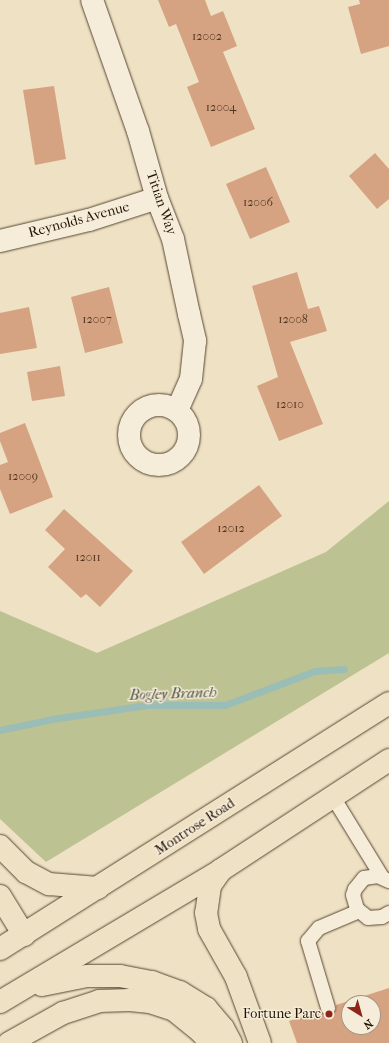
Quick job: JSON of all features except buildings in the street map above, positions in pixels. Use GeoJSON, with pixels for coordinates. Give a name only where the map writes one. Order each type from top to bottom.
{"type":"FeatureCollection","features":[{"type":"Feature","properties":{"kind":"main road","name":"Montrose Road"},"geometry":{"type":"LineString","coordinates":[[0,949],[389,703]]}},
{"type":"Feature","properties":{"kind":"main road"},"geometry":{"type":"LineString","coordinates":[[0,1002],[25,989],[221,870],[389,760]]}},
{"type":"Feature","properties":{"kind":"main road"},"geometry":{"type":"LineString","coordinates":[[0,846],[26,872],[49,884],[98,888]]}},
{"type":"Feature","properties":{"kind":"main road"},"geometry":{"type":"LineString","coordinates":[[221,870],[210,886],[206,913],[208,927],[236,978],[260,1043]]}},
{"type":"Feature","properties":{"kind":"main road"},"geometry":{"type":"LineString","coordinates":[[0,896],[24,935]]}},
{"type":"Feature","properties":{"kind":"main road"},"geometry":{"type":"LineString","coordinates":[[25,989],[88,976],[120,976],[152,982],[180,992],[206,1008],[223,1028],[231,1043]]}},
{"type":"Feature","properties":{"kind":"main road"},"geometry":{"type":"LineString","coordinates":[[9,1043],[63,1013],[99,1001],[130,1000],[150,1002],[174,1010],[200,1031],[211,1043]]}},
{"type":"Feature","properties":{"kind":"street","name":"Titian Way"},"geometry":{"type":"LineString","coordinates":[[92,0],[138,131],[157,198],[173,239],[195,341],[191,379],[177,410]]}},
{"type":"Feature","properties":{"kind":"street","name":"Reynolds Avenue"},"geometry":{"type":"LineString","coordinates":[[0,241],[89,220],[157,198]]}},
{"type":"Feature","properties":{"kind":"lane"},"geometry":{"type":"LineString","coordinates":[[333,798],[385,879]]}},
{"type":"Feature","properties":{"kind":"lane"},"geometry":{"type":"LineString","coordinates":[[385,879],[371,876],[359,883],[353,895],[359,911],[375,919],[389,913]]}},
{"type":"Feature","properties":{"kind":"lane"},"geometry":{"type":"LineString","coordinates":[[328,1008],[308,941],[319,928],[359,911]]}},
{"type":"Feature","properties":{"kind":"green space"},"geometry":{"type":"Polygon","coordinates":[[[389,501],[389,653],[46,862],[0,819],[0,611],[97,653],[326,552],[389,501]]]}},
{"type":"Feature","properties":{"kind":"waterway","name":"Bogley Branch"},"geometry":{"type":"LineString","coordinates":[[0,730],[52,719],[147,705],[225,705],[315,671],[344,669]]}},
{"type":"Feature","properties":{"kind":"place","name":"Fortune Parc"},"geometry":{"type":"Point","coordinates":[329,1014]}}]}
